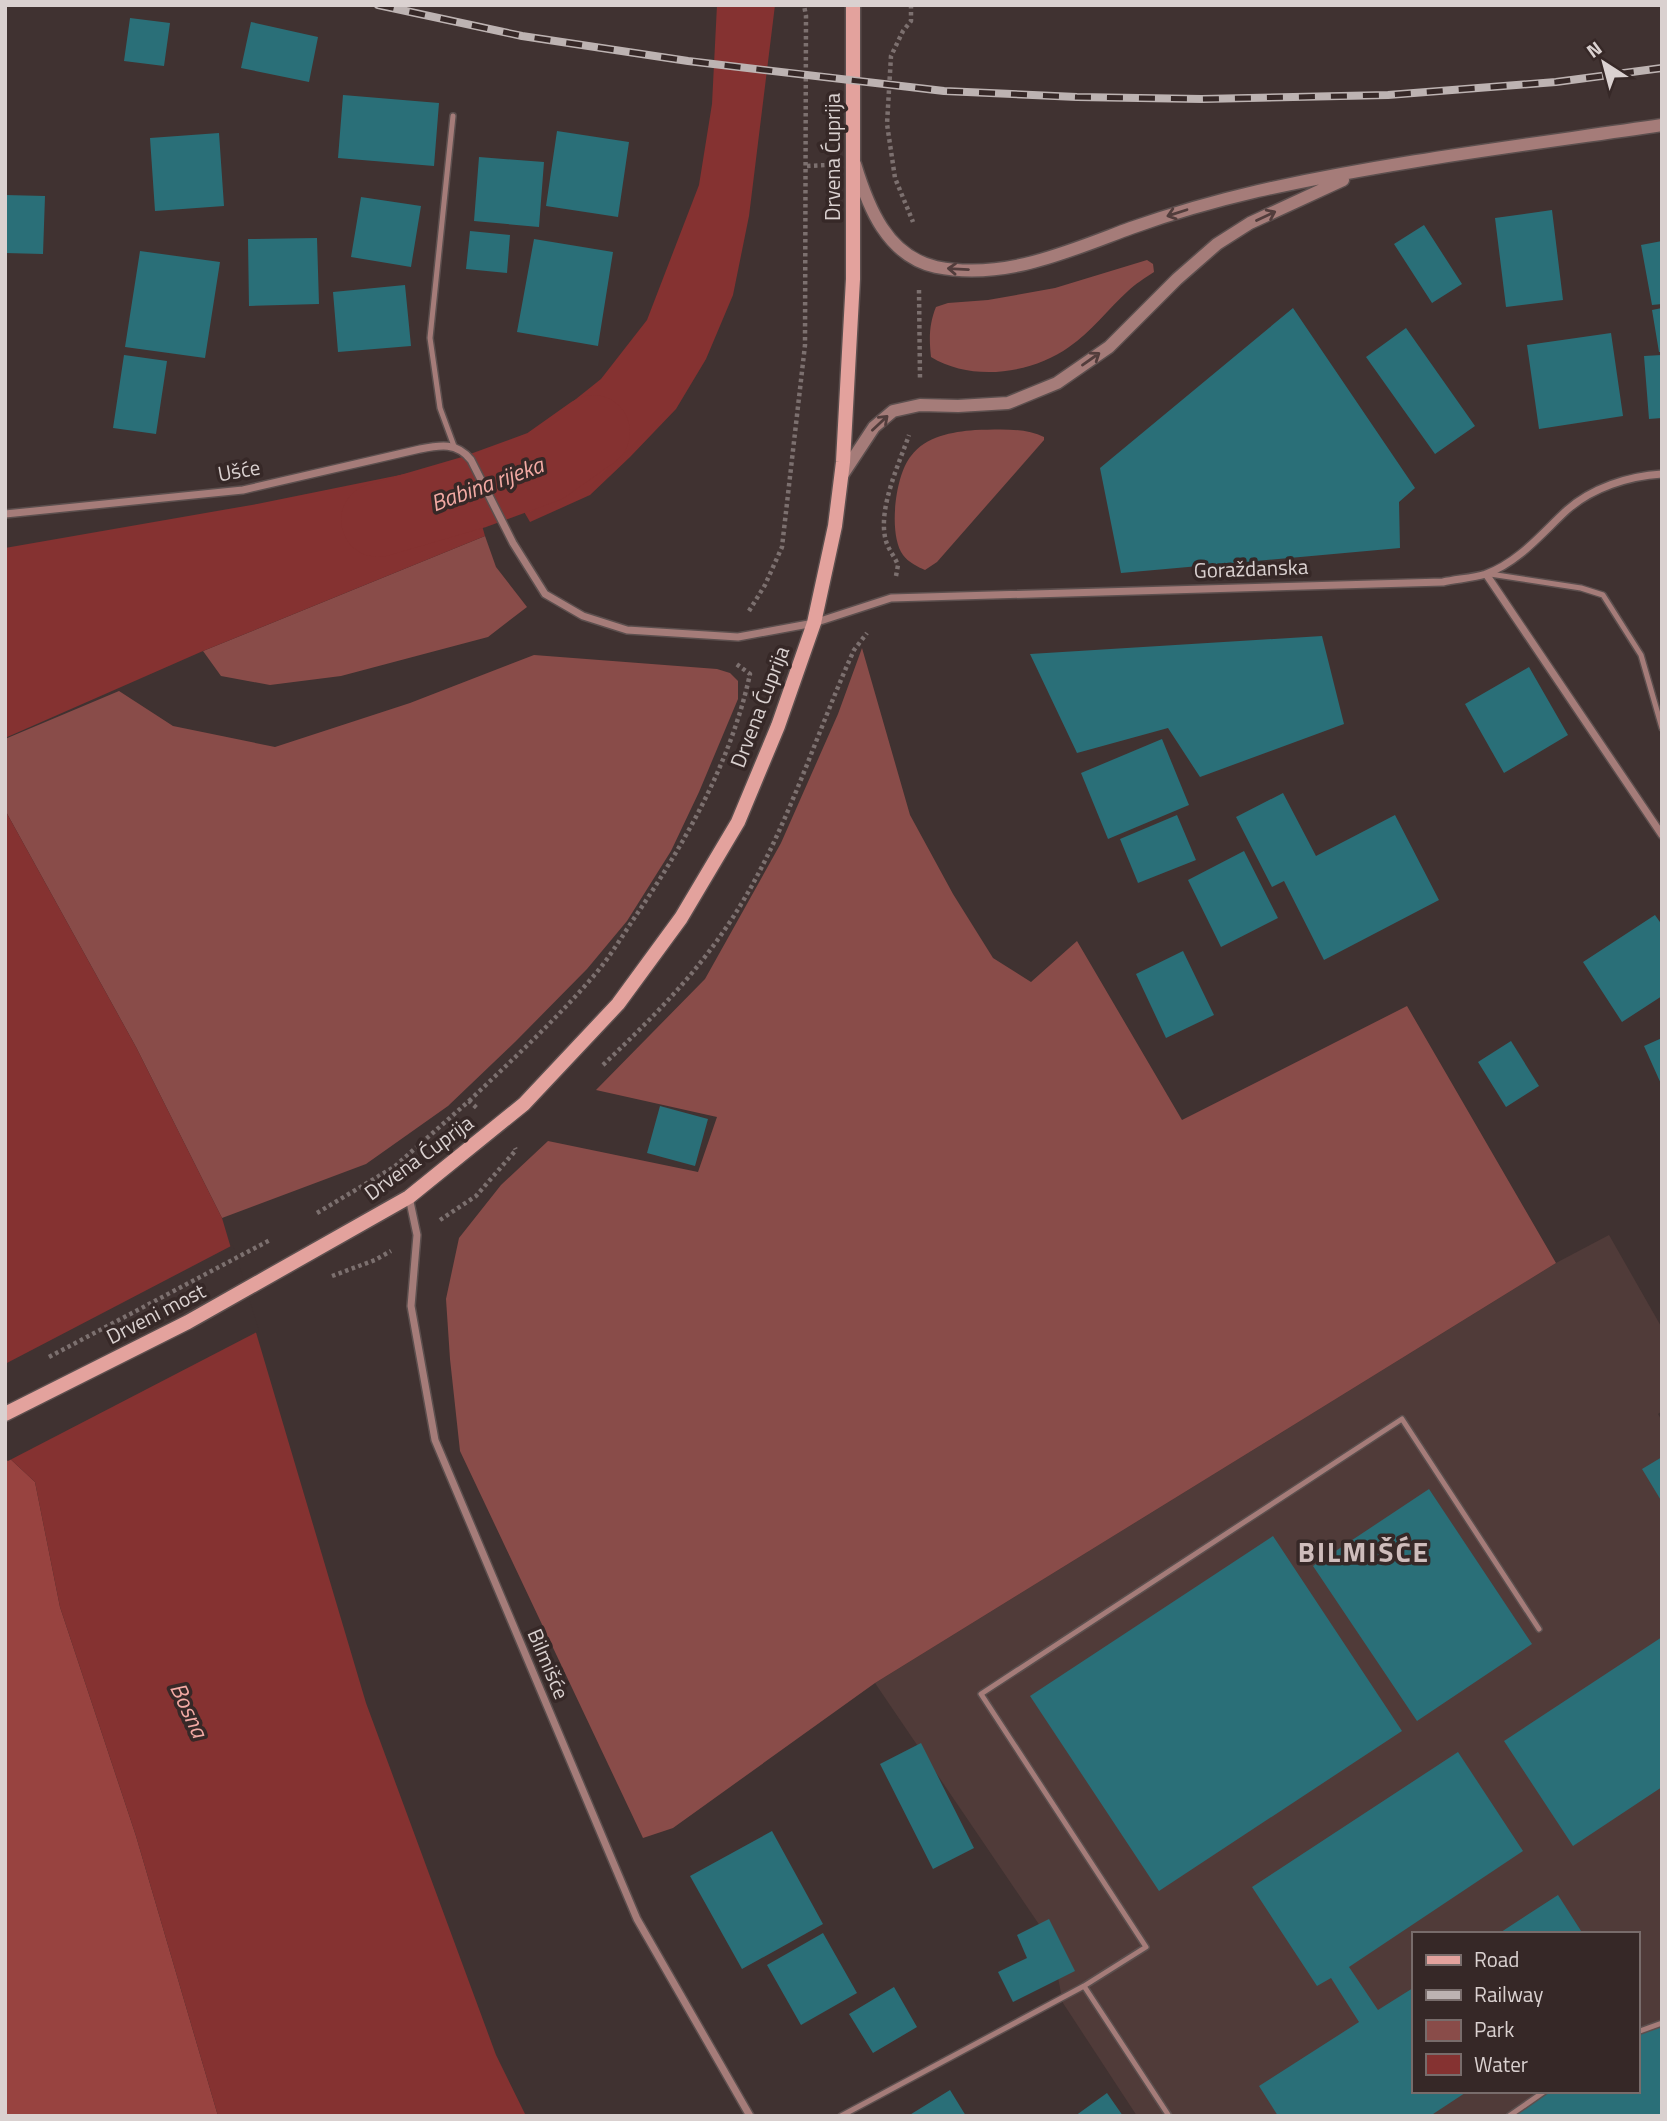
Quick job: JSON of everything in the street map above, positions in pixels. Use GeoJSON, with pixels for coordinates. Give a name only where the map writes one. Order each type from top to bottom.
{"type":"FeatureCollection","features":[{"type":"Feature","properties":{"kind":"main road","name":"Drvena Ćuprija"},"geometry":{"type":"LineString","coordinates":[[323,1247],[409,1197],[524,1104],[618,1004],[681,918],[738,822],[778,726],[814,623],[835,526],[841,478],[853,291],[853,5]]}},
{"type":"Feature","properties":{"kind":"main road","name":"Drveni most"},"geometry":{"type":"LineString","coordinates":[[5,1414],[188,1322],[323,1247]]}},
{"type":"Feature","properties":{"kind":"street"},"geometry":{"type":"LineString","coordinates":[[855,163],[866,200],[896,247],[926,263],[957,270],[995,269],[1044,260],[1216,201],[1488,149],[1662,125]]}},
{"type":"Feature","properties":{"kind":"street"},"geometry":{"type":"LineString","coordinates":[[841,478],[874,427],[893,411],[920,405],[1008,404],[1057,383],[1109,347],[1177,279],[1217,244],[1250,223],[1363,171]]}},
{"type":"Feature","properties":{"kind":"street","name":"Ušće"},"geometry":{"type":"LineString","coordinates":[[5,514],[243,490],[439,445],[454,446]]}},
{"type":"Feature","properties":{"kind":"street","name":"Goraždanska"},"geometry":{"type":"LineString","coordinates":[[454,446],[471,460],[513,543],[545,594],[583,615],[626,630],[738,637],[814,623],[891,598],[1443,582],[1486,573],[1522,552],[1570,508],[1603,487],[1662,474]]}},
{"type":"Feature","properties":{"kind":"street"},"geometry":{"type":"LineString","coordinates":[[1486,573],[1662,835]]}},
{"type":"Feature","properties":{"kind":"street","name":"Bilmišće"},"geometry":{"type":"LineString","coordinates":[[409,1197],[418,1235],[411,1306],[435,1440],[637,1919],[750,2116]]}},
{"type":"Feature","properties":{"kind":"lane"},"geometry":{"type":"LineString","coordinates":[[453,116],[430,338],[440,408],[454,446]]}},
{"type":"Feature","properties":{"kind":"lane"},"geometry":{"type":"LineString","coordinates":[[1486,573],[1581,588],[1603,596],[1641,655],[1662,729]]}},
{"type":"Feature","properties":{"kind":"lane"},"geometry":{"type":"LineString","coordinates":[[841,2116],[1084,1986],[1146,1947],[981,1694],[1402,1419],[1539,1629]]}},
{"type":"Feature","properties":{"kind":"lane"},"geometry":{"type":"LineString","coordinates":[[1084,1986],[1168,2116]]}},
{"type":"Feature","properties":{"kind":"lane"},"geometry":{"type":"LineString","coordinates":[[1639,2031],[1662,2023]]}},
{"type":"Feature","properties":{"kind":"lane"},"geometry":{"type":"LineString","coordinates":[[1509,2116],[1542,2093]]}},
{"type":"Feature","properties":{"kind":"path"},"geometry":{"type":"LineString","coordinates":[[469,1101],[545,1029],[599,970],[673,860],[716,776],[744,703],[750,674],[734,662],[738,637],[754,599],[765,585],[782,547],[805,345],[807,166],[804,5]]}},
{"type":"Feature","properties":{"kind":"path"},"geometry":{"type":"LineString","coordinates":[[41,1362],[278,1236]]}},
{"type":"Feature","properties":{"kind":"shaded area"},"geometry":{"type":"Polygon","coordinates":[[[1609,1235],[1662,1328],[1662,1411],[1658,1414],[1662,1421],[1662,2116],[1137,2116],[1063,2003],[1051,1942],[875,1683],[1556,1263],[1609,1235]]]}},
{"type":"Feature","properties":{"kind":"shaded area"},"geometry":{"type":"Polygon","coordinates":[[[5,1454],[35,1482],[60,1607],[136,1836],[218,2116],[5,2116],[5,1454]]]}},
{"type":"Feature","properties":{"kind":"green space"},"geometry":{"type":"Polygon","coordinates":[[[1147,260],[1153,264],[1154,272],[1131,288],[1077,341],[1054,356],[1019,369],[1001,372],[965,370],[931,357],[930,332],[936,307],[1055,288],[1147,260]]]}},
{"type":"Feature","properties":{"kind":"green space"},"geometry":{"type":"Polygon","coordinates":[[[975,430],[1019,430],[1044,437],[1044,440],[937,562],[925,570],[908,560],[898,546],[895,505],[905,465],[917,449],[932,440],[975,430]]]}},
{"type":"Feature","properties":{"kind":"green space"},"geometry":{"type":"Polygon","coordinates":[[[485,536],[496,567],[527,607],[488,637],[341,676],[270,685],[221,676],[203,651],[485,536]]]}},
{"type":"Feature","properties":{"kind":"green space"},"geometry":{"type":"Polygon","coordinates":[[[862,648],[910,815],[953,894],[993,958],[1031,982],[1077,941],[1182,1120],[1407,1006],[1556,1263],[875,1683],[673,1828],[643,1838],[460,1451],[446,1299],[459,1238],[501,1185],[548,1141],[698,1172],[717,1117],[596,1090],[705,979],[781,843],[838,714],[862,648]]]}},
{"type":"Feature","properties":{"kind":"green space"},"geometry":{"type":"Polygon","coordinates":[[[534,655],[717,669],[730,673],[738,681],[738,699],[671,851],[627,921],[587,969],[448,1106],[366,1164],[222,1218],[136,1047],[5,810],[5,739],[119,691],[173,726],[275,747],[410,703],[534,655]]]}},
{"type":"Feature","properties":{"kind":"water"},"geometry":{"type":"Polygon","coordinates":[[[717,5],[775,5],[749,216],[733,295],[706,359],[676,409],[590,495],[530,522],[493,458],[601,379],[647,320],[699,185],[712,104],[717,5]]]}},
{"type":"Feature","properties":{"kind":"water"},"geometry":{"type":"Polygon","coordinates":[[[464,462],[485,536],[203,651],[5,738],[5,548],[257,504],[464,462]]]}},
{"type":"Feature","properties":{"kind":"water","name":"Bosna"},"geometry":{"type":"Polygon","coordinates":[[[5,810],[136,1047],[222,1218],[366,1703],[496,2055],[526,2116],[218,2116],[136,1836],[60,1607],[35,1482],[5,1454],[5,810]]]}},
{"type":"Feature","properties":{"kind":"pier"},"geometry":{"type":"Polygon","coordinates":[[[233,1245],[259,1331],[8,1461],[5,1459],[5,1364],[233,1245]]]}},
{"type":"Feature","properties":{"kind":"building"},"geometry":{"type":"Polygon","coordinates":[[[130,18],[170,23],[164,66],[124,61],[130,18]]]}},
{"type":"Feature","properties":{"kind":"building"},"geometry":{"type":"Polygon","coordinates":[[[251,22],[318,37],[309,82],[241,68],[251,22]]]}},
{"type":"Feature","properties":{"kind":"building"},"geometry":{"type":"Polygon","coordinates":[[[343,95],[439,103],[434,166],[338,158],[343,95]]]}},
{"type":"Feature","properties":{"kind":"building"},"geometry":{"type":"Polygon","coordinates":[[[557,131],[629,142],[618,217],[546,206],[557,131]]]}},
{"type":"Feature","properties":{"kind":"building"},"geometry":{"type":"Polygon","coordinates":[[[219,133],[224,206],[155,211],[150,138],[219,133]]]}},
{"type":"Feature","properties":{"kind":"building"},"geometry":{"type":"Polygon","coordinates":[[[479,157],[544,162],[539,227],[474,221],[479,157]]]}},
{"type":"Feature","properties":{"kind":"building"},"geometry":{"type":"Polygon","coordinates":[[[5,195],[45,196],[43,254],[5,253],[5,195]]]}},
{"type":"Feature","properties":{"kind":"building"},"geometry":{"type":"Polygon","coordinates":[[[361,197],[421,206],[411,267],[351,257],[361,197]]]}},
{"type":"Feature","properties":{"kind":"building"},"geometry":{"type":"Polygon","coordinates":[[[1552,210],[1563,300],[1506,307],[1495,218],[1552,210]]]}},
{"type":"Feature","properties":{"kind":"building"},"geometry":{"type":"Polygon","coordinates":[[[1424,225],[1462,284],[1432,303],[1394,244],[1424,225]]]}},
{"type":"Feature","properties":{"kind":"building"},"geometry":{"type":"Polygon","coordinates":[[[470,231],[510,235],[507,273],[466,269],[470,231]]]}},
{"type":"Feature","properties":{"kind":"building"},"geometry":{"type":"Polygon","coordinates":[[[317,238],[319,304],[249,306],[248,239],[317,238]]]}},
{"type":"Feature","properties":{"kind":"building"},"geometry":{"type":"Polygon","coordinates":[[[534,239],[613,252],[598,346],[517,332],[534,239]]]}},
{"type":"Feature","properties":{"kind":"building"},"geometry":{"type":"Polygon","coordinates":[[[1662,241],[1662,304],[1652,305],[1641,245],[1662,241]]]}},
{"type":"Feature","properties":{"kind":"building"},"geometry":{"type":"Polygon","coordinates":[[[140,251],[220,262],[205,358],[125,347],[140,251]]]}},
{"type":"Feature","properties":{"kind":"building"},"geometry":{"type":"Polygon","coordinates":[[[405,285],[411,346],[338,352],[333,292],[405,285]]]}},
{"type":"Feature","properties":{"kind":"building"},"geometry":{"type":"Polygon","coordinates":[[[1293,308],[1415,488],[1399,502],[1400,548],[1121,573],[1100,468],[1293,308]]]}},
{"type":"Feature","properties":{"kind":"building"},"geometry":{"type":"Polygon","coordinates":[[[1662,308],[1662,352],[1659,352],[1652,310],[1662,308]]]}},
{"type":"Feature","properties":{"kind":"building"},"geometry":{"type":"Polygon","coordinates":[[[1406,328],[1475,426],[1435,454],[1366,357],[1406,328]]]}},
{"type":"Feature","properties":{"kind":"building"},"geometry":{"type":"Polygon","coordinates":[[[1611,333],[1623,416],[1539,429],[1527,345],[1611,333]]]}},
{"type":"Feature","properties":{"kind":"building"},"geometry":{"type":"Polygon","coordinates":[[[124,355],[167,361],[156,434],[113,428],[124,355]]]}},
{"type":"Feature","properties":{"kind":"building"},"geometry":{"type":"Polygon","coordinates":[[[1662,355],[1662,418],[1649,419],[1644,356],[1662,355]]]}},
{"type":"Feature","properties":{"kind":"building"},"geometry":{"type":"Polygon","coordinates":[[[1322,636],[1344,724],[1200,777],[1168,728],[1077,753],[1030,654],[1322,636]]]}},
{"type":"Feature","properties":{"kind":"building"},"geometry":{"type":"Polygon","coordinates":[[[1529,667],[1568,735],[1504,773],[1465,704],[1529,667]]]}},
{"type":"Feature","properties":{"kind":"building"},"geometry":{"type":"Polygon","coordinates":[[[1162,739],[1189,805],[1108,839],[1081,773],[1162,739]]]}},
{"type":"Feature","properties":{"kind":"building"},"geometry":{"type":"Polygon","coordinates":[[[1283,793],[1316,856],[1395,815],[1439,900],[1324,960],[1284,881],[1272,887],[1236,817],[1283,793]]]}},
{"type":"Feature","properties":{"kind":"building"},"geometry":{"type":"Polygon","coordinates":[[[1177,815],[1196,860],[1138,883],[1120,839],[1177,815]]]}},
{"type":"Feature","properties":{"kind":"building"},"geometry":{"type":"Polygon","coordinates":[[[1244,851],[1278,918],[1221,947],[1188,880],[1244,851]]]}},
{"type":"Feature","properties":{"kind":"building"},"geometry":{"type":"Polygon","coordinates":[[[1655,915],[1662,925],[1662,996],[1622,1022],[1583,962],[1655,915]]]}},
{"type":"Feature","properties":{"kind":"building"},"geometry":{"type":"Polygon","coordinates":[[[1183,951],[1214,1015],[1166,1038],[1136,974],[1183,951]]]}},
{"type":"Feature","properties":{"kind":"building"},"geometry":{"type":"Polygon","coordinates":[[[1662,1038],[1662,1086],[1644,1046],[1662,1038]]]}},
{"type":"Feature","properties":{"kind":"building"},"geometry":{"type":"Polygon","coordinates":[[[1511,1041],[1539,1086],[1506,1107],[1478,1062],[1511,1041]]]}},
{"type":"Feature","properties":{"kind":"building"},"geometry":{"type":"Polygon","coordinates":[[[660,1106],[708,1119],[695,1166],[647,1153],[660,1106]]]}},
{"type":"Feature","properties":{"kind":"building"},"geometry":{"type":"Polygon","coordinates":[[[1662,1457],[1662,1502],[1642,1469],[1662,1457]]]}},
{"type":"Feature","properties":{"kind":"building"},"geometry":{"type":"Polygon","coordinates":[[[1429,1489],[1532,1644],[1417,1721],[1313,1566],[1429,1489]]]}},
{"type":"Feature","properties":{"kind":"building"},"geometry":{"type":"Polygon","coordinates":[[[1273,1536],[1402,1731],[1159,1891],[1030,1696],[1273,1536]]]}},
{"type":"Feature","properties":{"kind":"building"},"geometry":{"type":"Polygon","coordinates":[[[1662,1637],[1662,1787],[1573,1846],[1504,1741],[1662,1637]]]}},
{"type":"Feature","properties":{"kind":"building"},"geometry":{"type":"Polygon","coordinates":[[[921,1743],[974,1848],[933,1869],[880,1764],[921,1743]]]}},
{"type":"Feature","properties":{"kind":"building"},"geometry":{"type":"Polygon","coordinates":[[[1458,1752],[1523,1851],[1349,1967],[1378,2010],[1412,1989],[1412,2093],[1465,2093],[1430,2116],[1278,2116],[1259,2086],[1359,2022],[1331,1978],[1317,1986],[1252,1887],[1458,1752]]]}},
{"type":"Feature","properties":{"kind":"building"},"geometry":{"type":"Polygon","coordinates":[[[772,1831],[823,1924],[742,1969],[690,1876],[772,1831]]]}},
{"type":"Feature","properties":{"kind":"building"},"geometry":{"type":"Polygon","coordinates":[[[1558,1895],[1582,1932],[1501,1932],[1558,1895]]]}},
{"type":"Feature","properties":{"kind":"building"},"geometry":{"type":"Polygon","coordinates":[[[1049,1919],[1075,1971],[1013,2002],[998,1972],[1027,1958],[1017,1935],[1049,1919]]]}},
{"type":"Feature","properties":{"kind":"building"},"geometry":{"type":"Polygon","coordinates":[[[823,1933],[857,1993],[801,2025],[767,1965],[823,1933]]]}},
{"type":"Feature","properties":{"kind":"building"},"geometry":{"type":"Polygon","coordinates":[[[894,1987],[917,2027],[873,2053],[849,2014],[894,1987]]]}},
{"type":"Feature","properties":{"kind":"building"},"geometry":{"type":"Polygon","coordinates":[[[1662,2023],[1662,2116],[1509,2116],[1542,2093],[1639,2093],[1639,2031],[1662,2023]]]}},
{"type":"Feature","properties":{"kind":"building"},"geometry":{"type":"Polygon","coordinates":[[[950,2090],[966,2116],[908,2116],[950,2090]]]}},
{"type":"Feature","properties":{"kind":"building"},"geometry":{"type":"Polygon","coordinates":[[[1107,2093],[1123,2116],[1075,2116],[1107,2093]]]}},
{"type":"Feature","properties":{"kind":"waterway","name":"Babina rijeka"},"geometry":{"type":"LineString","coordinates":[[378,520],[474,492],[545,466],[593,432]]}},
{"type":"Feature","properties":{"kind":"railway"},"geometry":{"type":"LineString","coordinates":[[378,5],[522,36],[688,61],[944,91],[1202,99],[1388,95],[1556,82],[1662,68]]}},
{"type":"Feature","properties":{"kind":"district","name":"BILMIŠĆE"},"geometry":{"type":"Point","coordinates":[1364,1552]}}]}
